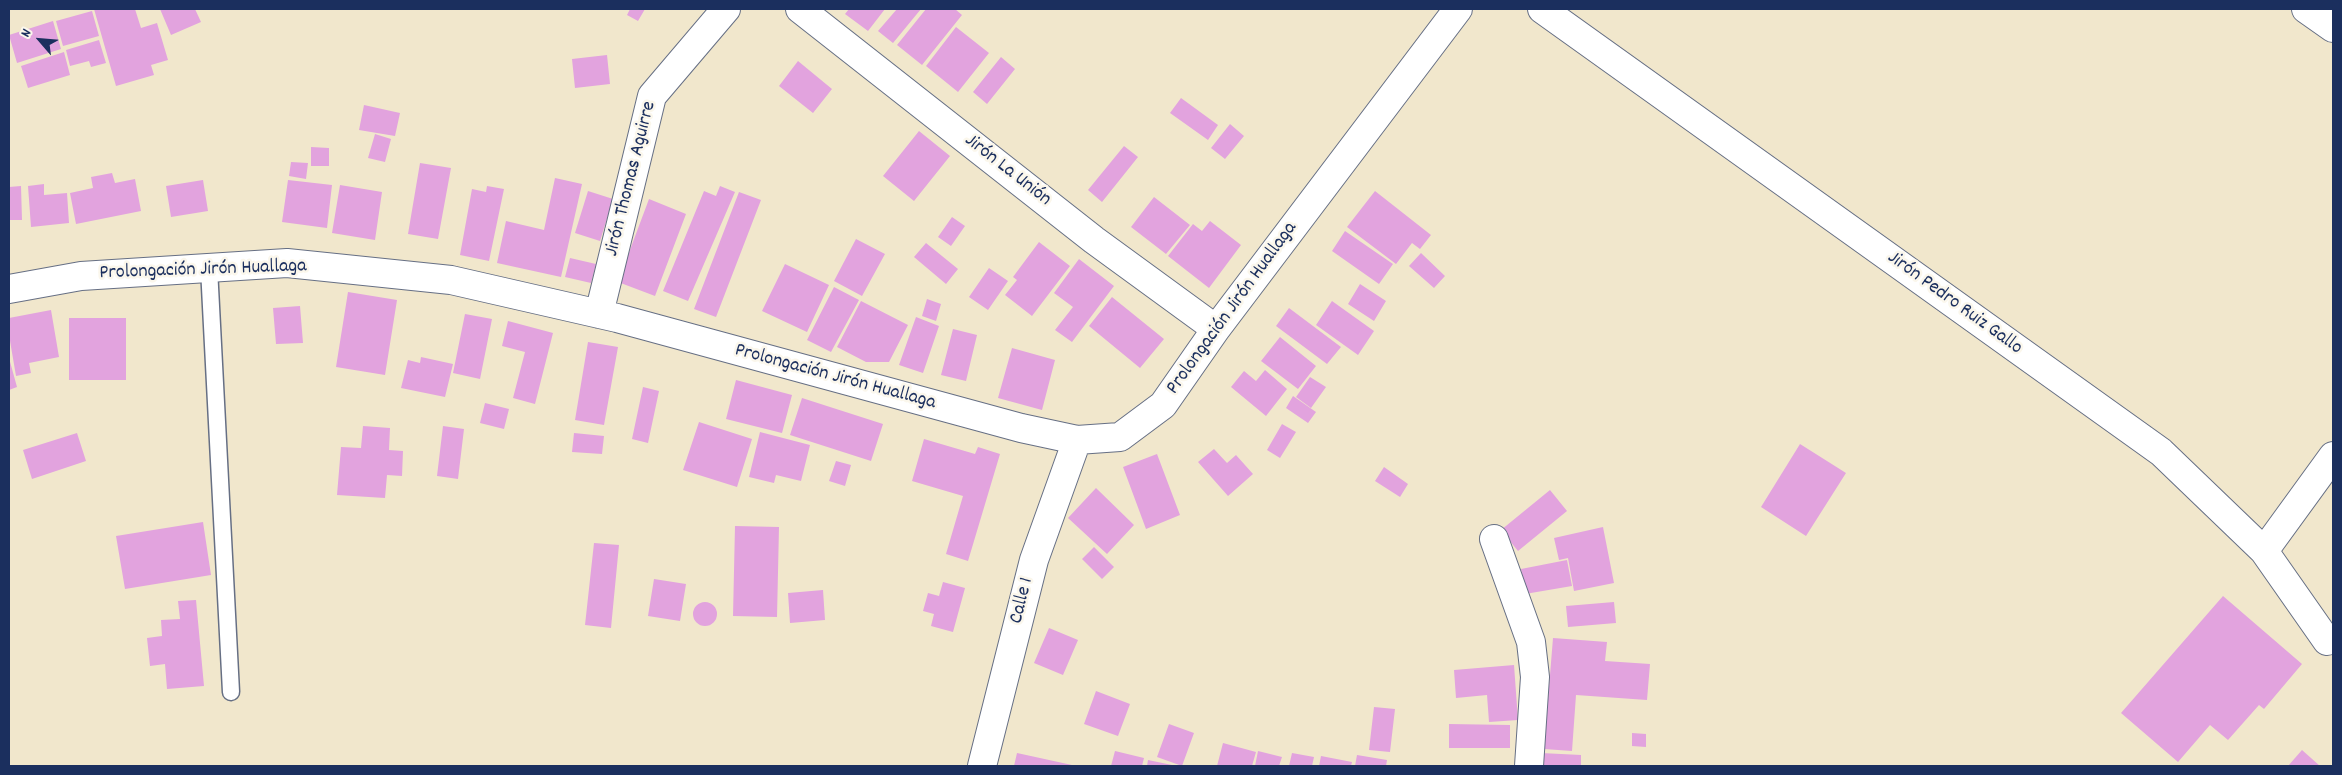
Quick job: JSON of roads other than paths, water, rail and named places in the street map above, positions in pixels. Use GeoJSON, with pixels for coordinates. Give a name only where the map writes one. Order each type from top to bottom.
{"type":"FeatureCollection","features":[{"type":"Feature","properties":{"kind":"street","name":"Jirón Thomas Aguirre"},"geometry":{"type":"LineString","coordinates":[[599,314],[652,96],[726,9]]}},
{"type":"Feature","properties":{"kind":"street","name":"Jirón La Unión"},"geometry":{"type":"LineString","coordinates":[[800,9],[1094,240],[1216,329]]}},
{"type":"Feature","properties":{"kind":"street","name":"Prolongación Jirón Huallaga"},"geometry":{"type":"LineString","coordinates":[[9,289],[81,276],[287,264],[451,280],[599,314],[1021,428],[1077,440],[1120,437],[1163,405],[1216,329],[1458,9]]}},
{"type":"Feature","properties":{"kind":"street","name":"Jirón Pedro Ruiz Gallo"},"geometry":{"type":"LineString","coordinates":[[1542,9],[2161,452],[2264,551],[2327,641]]}},
{"type":"Feature","properties":{"kind":"street"},"geometry":{"type":"LineString","coordinates":[[2306,9],[2333,28]]}},
{"type":"Feature","properties":{"kind":"street","name":"Calle 1"},"geometry":{"type":"LineString","coordinates":[[982,766],[1034,560],[1077,440]]}},
{"type":"Feature","properties":{"kind":"street"},"geometry":{"type":"LineString","coordinates":[[2264,551],[2333,456]]}},
{"type":"Feature","properties":{"kind":"street"},"geometry":{"type":"LineString","coordinates":[[1494,539],[1531,642],[1535,677],[1529,766]]}},
{"type":"Feature","properties":{"kind":"lane"},"geometry":{"type":"LineString","coordinates":[[209,268],[230,692]]}}]}
